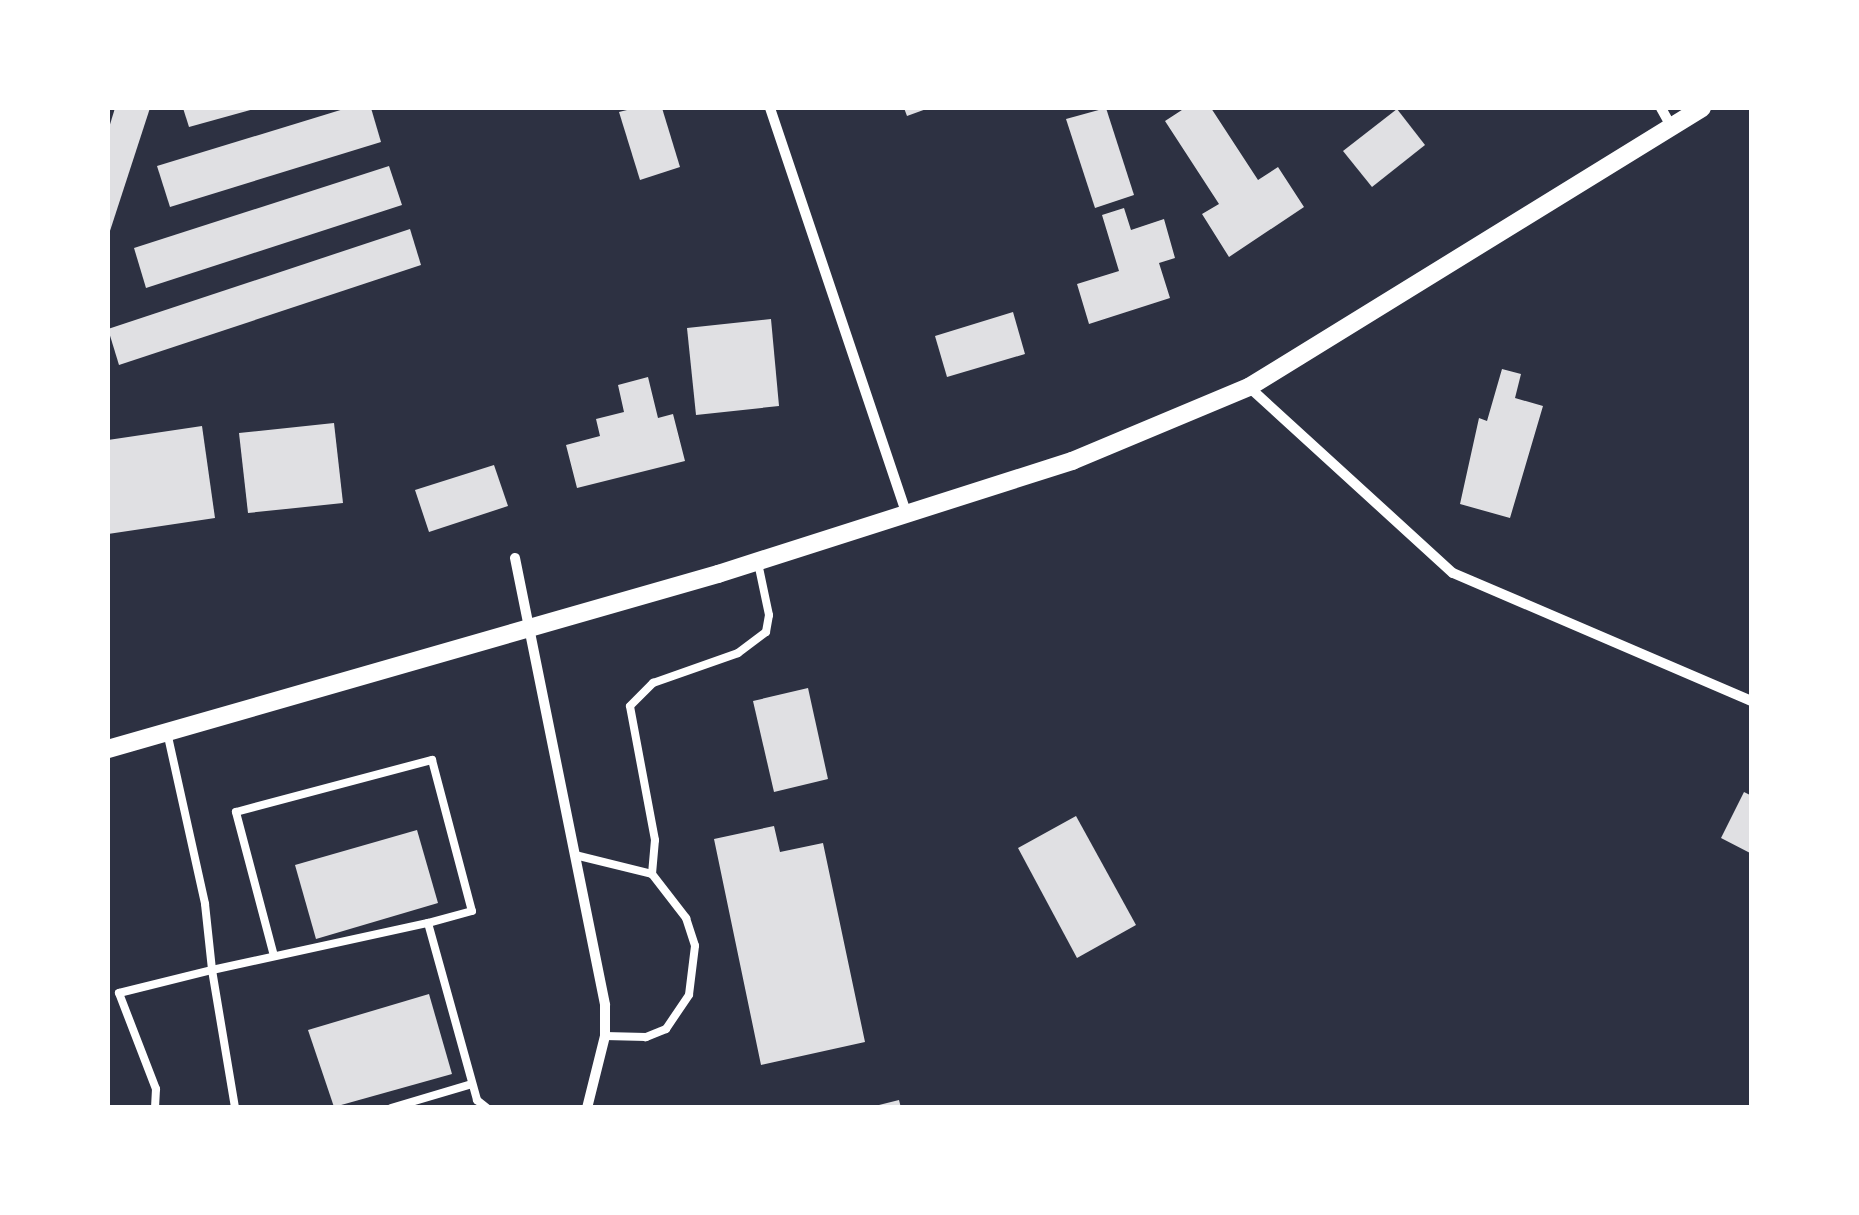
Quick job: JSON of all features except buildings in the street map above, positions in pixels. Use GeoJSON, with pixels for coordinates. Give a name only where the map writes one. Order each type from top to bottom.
{"type":"FeatureCollection","features":[{"type":"Feature","properties":{"kind":"street"},"geometry":{"type":"LineString","coordinates":[[770,108],[907,516]]}},
{"type":"Feature","properties":{"kind":"street"},"geometry":{"type":"LineString","coordinates":[[1660,108],[1672,126]]}},
{"type":"Feature","properties":{"kind":"street"},"geometry":{"type":"LineString","coordinates":[[108,749],[757,561],[1072,461],[1249,387],[1702,108]]}},
{"type":"Feature","properties":{"kind":"street"},"geometry":{"type":"LineString","coordinates":[[1249,387],[1453,573],[1752,701]]}},
{"type":"Feature","properties":{"kind":"street"},"geometry":{"type":"LineString","coordinates":[[515,558],[605,1005],[605,1036],[587,1108]]}},
{"type":"Feature","properties":{"kind":"lane"},"geometry":{"type":"LineString","coordinates":[[652,874],[655,840],[630,706],[653,683],[738,653],[766,632],[769,615],[757,561]]}},
{"type":"Feature","properties":{"kind":"lane"},"geometry":{"type":"LineString","coordinates":[[167,732],[205,904],[234,1108]]}},
{"type":"Feature","properties":{"kind":"lane"},"geometry":{"type":"LineString","coordinates":[[155,1108],[156,1089],[119,993],[472,912],[432,760],[236,812],[274,956]]}},
{"type":"Feature","properties":{"kind":"lane"},"geometry":{"type":"LineString","coordinates":[[575,855],[652,874],[686,918],[696,946],[688,995],[666,1029],[646,1037],[605,1036]]}},
{"type":"Feature","properties":{"kind":"lane"},"geometry":{"type":"LineString","coordinates":[[428,923],[472,1084],[488,1108]]}},
{"type":"Feature","properties":{"kind":"lane"},"geometry":{"type":"LineString","coordinates":[[391,1108],[472,1084]]}}]}
